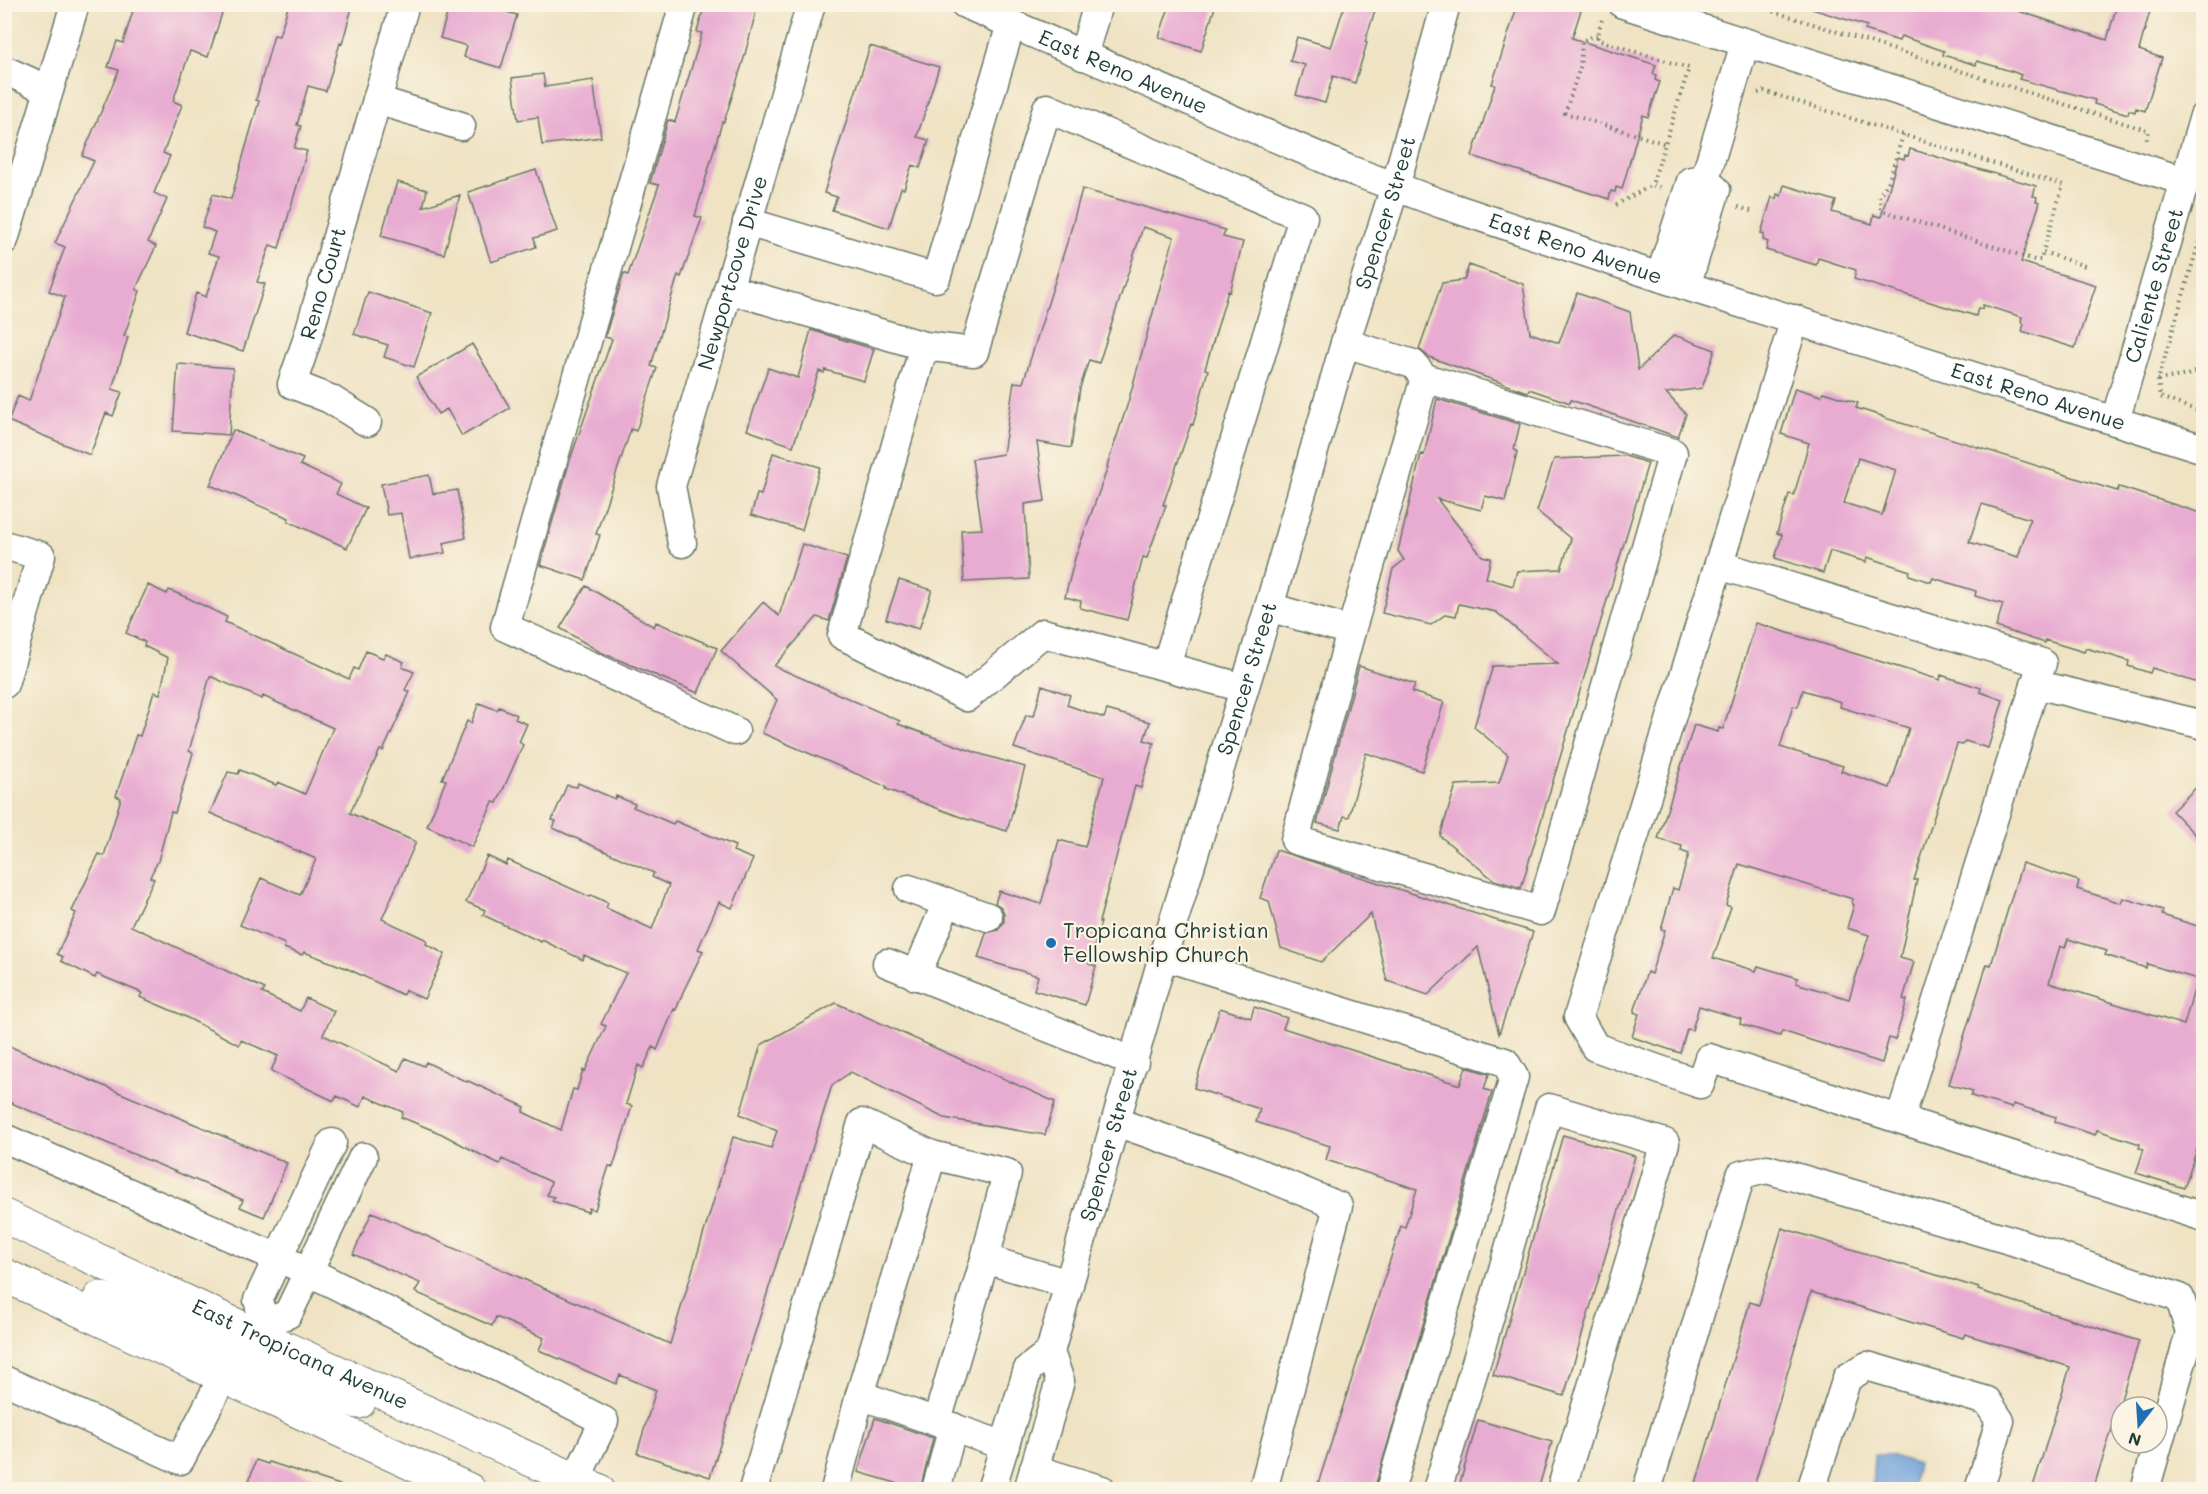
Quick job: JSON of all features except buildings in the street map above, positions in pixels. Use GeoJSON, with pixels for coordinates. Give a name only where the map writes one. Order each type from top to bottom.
{"type":"FeatureCollection","features":[{"type":"Feature","properties":{"kind":"main road","name":"East Tropicana Avenue"},"geometry":{"type":"LineString","coordinates":[[4,1216],[267,1334],[431,1415],[587,1484]]}},
{"type":"Feature","properties":{"kind":"main road"},"geometry":{"type":"LineString","coordinates":[[16,1280],[102,1298],[206,1341],[235,1348],[253,1349],[267,1334]]}},
{"type":"Feature","properties":{"kind":"main road"},"geometry":{"type":"LineString","coordinates":[[16,1280],[469,1490]]}},
{"type":"Feature","properties":{"kind":"main road"},"geometry":{"type":"LineString","coordinates":[[224,1377],[231,1371],[245,1369],[267,1371],[288,1376],[354,1401],[431,1415]]}},
{"type":"Feature","properties":{"kind":"street"},"geometry":{"type":"LineString","coordinates":[[4,240],[75,4]]}},
{"type":"Feature","properties":{"kind":"street","name":"Reno Court"},"geometry":{"type":"LineString","coordinates":[[367,422],[330,399],[292,384],[405,4]]}},
{"type":"Feature","properties":{"kind":"street"},"geometry":{"type":"LineString","coordinates":[[684,4],[505,627],[735,731]]}},
{"type":"Feature","properties":{"kind":"street","name":"Newportcove Drive"},"geometry":{"type":"LineString","coordinates":[[682,543],[671,486],[811,4]]}},
{"type":"Feature","properties":{"kind":"street","name":"East Reno Avenue"},"geometry":{"type":"LineString","coordinates":[[965,4],[1350,170],[1395,187],[1673,281],[2204,449]]}},
{"type":"Feature","properties":{"kind":"street"},"geometry":{"type":"LineString","coordinates":[[1083,56],[1098,4]]}},
{"type":"Feature","properties":{"kind":"street","name":"Spencer Street"},"geometry":{"type":"LineString","coordinates":[[1050,1352],[1163,956],[1269,607],[1345,343],[1395,187],[1446,4]]}},
{"type":"Feature","properties":{"kind":"street"},"geometry":{"type":"LineString","coordinates":[[1613,10],[1745,43],[2184,181]]}},
{"type":"Feature","properties":{"kind":"street"},"geometry":{"type":"LineString","coordinates":[[747,222],[936,278],[1011,24]]}},
{"type":"Feature","properties":{"kind":"street"},"geometry":{"type":"LineString","coordinates":[[1673,281],[1716,190],[1696,187],[1745,43]]}},
{"type":"Feature","properties":{"kind":"street"},"geometry":{"type":"LineString","coordinates":[[4,70],[50,90]]}},
{"type":"Feature","properties":{"kind":"street"},"geometry":{"type":"LineString","coordinates":[[377,100],[461,126]]}},
{"type":"Feature","properties":{"kind":"street"},"geometry":{"type":"LineString","coordinates":[[728,289],[924,346],[974,352],[1047,108],[1303,217],[1166,666]]}},
{"type":"Feature","properties":{"kind":"street","name":"Caliente Street"},"geometry":{"type":"LineString","coordinates":[[2115,421],[2204,116]]}},
{"type":"Feature","properties":{"kind":"street"},"geometry":{"type":"LineString","coordinates":[[1795,319],[1578,1017],[1595,1047],[1700,1084],[1708,1058],[2204,1217]]}},
{"type":"Feature","properties":{"kind":"street"},"geometry":{"type":"LineString","coordinates":[[1345,343],[1413,364],[1425,378],[1673,453],[1541,911],[1295,840],[1351,631],[1425,378]]}},
{"type":"Feature","properties":{"kind":"street"},"geometry":{"type":"LineString","coordinates":[[924,346],[842,635],[967,697],[1043,633],[1244,688]]}},
{"type":"Feature","properties":{"kind":"street"},"geometry":{"type":"LineString","coordinates":[[4,545],[41,556],[4,684]]}},
{"type":"Feature","properties":{"kind":"street"},"geometry":{"type":"LineString","coordinates":[[1719,565],[2042,663],[1900,1119]]}},
{"type":"Feature","properties":{"kind":"street"},"geometry":{"type":"LineString","coordinates":[[1269,607],[1351,631]]}},
{"type":"Feature","properties":{"kind":"street"},"geometry":{"type":"LineString","coordinates":[[2035,684],[2204,725]]}},
{"type":"Feature","properties":{"kind":"street"},"geometry":{"type":"LineString","coordinates":[[909,889],[988,917]]}},
{"type":"Feature","properties":{"kind":"street"},"geometry":{"type":"LineString","coordinates":[[916,976],[947,902]]}},
{"type":"Feature","properties":{"kind":"street"},"geometry":{"type":"LineString","coordinates":[[1163,956],[1504,1062],[1514,1077],[1390,1490]]}},
{"type":"Feature","properties":{"kind":"street"},"geometry":{"type":"LineString","coordinates":[[887,963],[1134,1062]]}},
{"type":"Feature","properties":{"kind":"street"},"geometry":{"type":"LineString","coordinates":[[1437,1490],[1483,1341],[1549,1108],[1665,1143],[1561,1490]]}},
{"type":"Feature","properties":{"kind":"street"},"geometry":{"type":"LineString","coordinates":[[1116,1122],[1237,1164],[1338,1206],[1263,1490]]}},
{"type":"Feature","properties":{"kind":"street"},"geometry":{"type":"LineString","coordinates":[[755,1489],[862,1123],[932,1155],[1007,1173],[945,1424],[936,1490]]}},
{"type":"Feature","properties":{"kind":"street"},"geometry":{"type":"LineString","coordinates":[[4,1138],[308,1270],[604,1421],[587,1484]]}},
{"type":"Feature","properties":{"kind":"street"},"geometry":{"type":"LineString","coordinates":[[332,1143],[258,1300],[267,1334],[288,1314],[363,1157]]}},
{"type":"Feature","properties":{"kind":"street"},"geometry":{"type":"LineString","coordinates":[[835,1490],[860,1395],[932,1155]]}},
{"type":"Feature","properties":{"kind":"street"},"geometry":{"type":"LineString","coordinates":[[1647,1490],[1741,1175],[1767,1169],[2013,1241],[2180,1298],[2190,1333],[2145,1490]]}},
{"type":"Feature","properties":{"kind":"street"},"geometry":{"type":"LineString","coordinates":[[985,1259],[1069,1284]]}},
{"type":"Feature","properties":{"kind":"street"},"geometry":{"type":"LineString","coordinates":[[991,1490],[1028,1369],[1050,1352],[1060,1381],[1031,1479],[1102,1490]]}},
{"type":"Feature","properties":{"kind":"street"},"geometry":{"type":"LineString","coordinates":[[1811,1490],[1847,1378],[1867,1366],[1987,1401],[2000,1421],[1979,1490]]}},
{"type":"Feature","properties":{"kind":"street"},"geometry":{"type":"LineString","coordinates":[[4,1380],[180,1460],[224,1377]]}},
{"type":"Feature","properties":{"kind":"street"},"geometry":{"type":"LineString","coordinates":[[860,1395],[1005,1446]]}},
{"type":"Feature","properties":{"kind":"path"},"geometry":{"type":"LineString","coordinates":[[1750,4],[2149,131],[2142,169]]}},
{"type":"Feature","properties":{"kind":"path"},"geometry":{"type":"LineString","coordinates":[[1613,10],[1597,35],[1582,41],[1580,67],[1565,112],[1666,144]]}},
{"type":"Feature","properties":{"kind":"path"},"geometry":{"type":"LineString","coordinates":[[1597,35],[1598,40],[1689,68],[1652,185]]}},
{"type":"Feature","properties":{"kind":"path"},"geometry":{"type":"LineString","coordinates":[[1755,103],[1759,92],[1764,90],[2063,185],[2041,260],[1881,210],[1879,195],[1888,183],[1903,135]]}},
{"type":"Feature","properties":{"kind":"path"},"geometry":{"type":"LineString","coordinates":[[1616,205],[1652,185],[1696,187]]}},
{"type":"Feature","properties":{"kind":"path"},"geometry":{"type":"LineString","coordinates":[[1731,205],[1751,211]]}},
{"type":"Feature","properties":{"kind":"path"},"geometry":{"type":"LineString","coordinates":[[2204,225],[2158,380],[2160,397],[2204,413]]}},
{"type":"Feature","properties":{"kind":"path"},"geometry":{"type":"LineString","coordinates":[[2043,252],[2085,266]]}},
{"type":"Feature","properties":{"kind":"path"},"geometry":{"type":"LineString","coordinates":[[2158,380],[2187,375],[2204,368]]}},
{"type":"Feature","properties":{"kind":"water"},"geometry":{"type":"Polygon","coordinates":[[[1874,1455],[1890,1455],[1917,1464],[1912,1489],[1872,1489],[1874,1455]]]}},
{"type":"Feature","properties":{"kind":"place","name":"Tropicana Christian Fellowship Church"},"geometry":{"type":"Point","coordinates":[1051,943]}}]}
